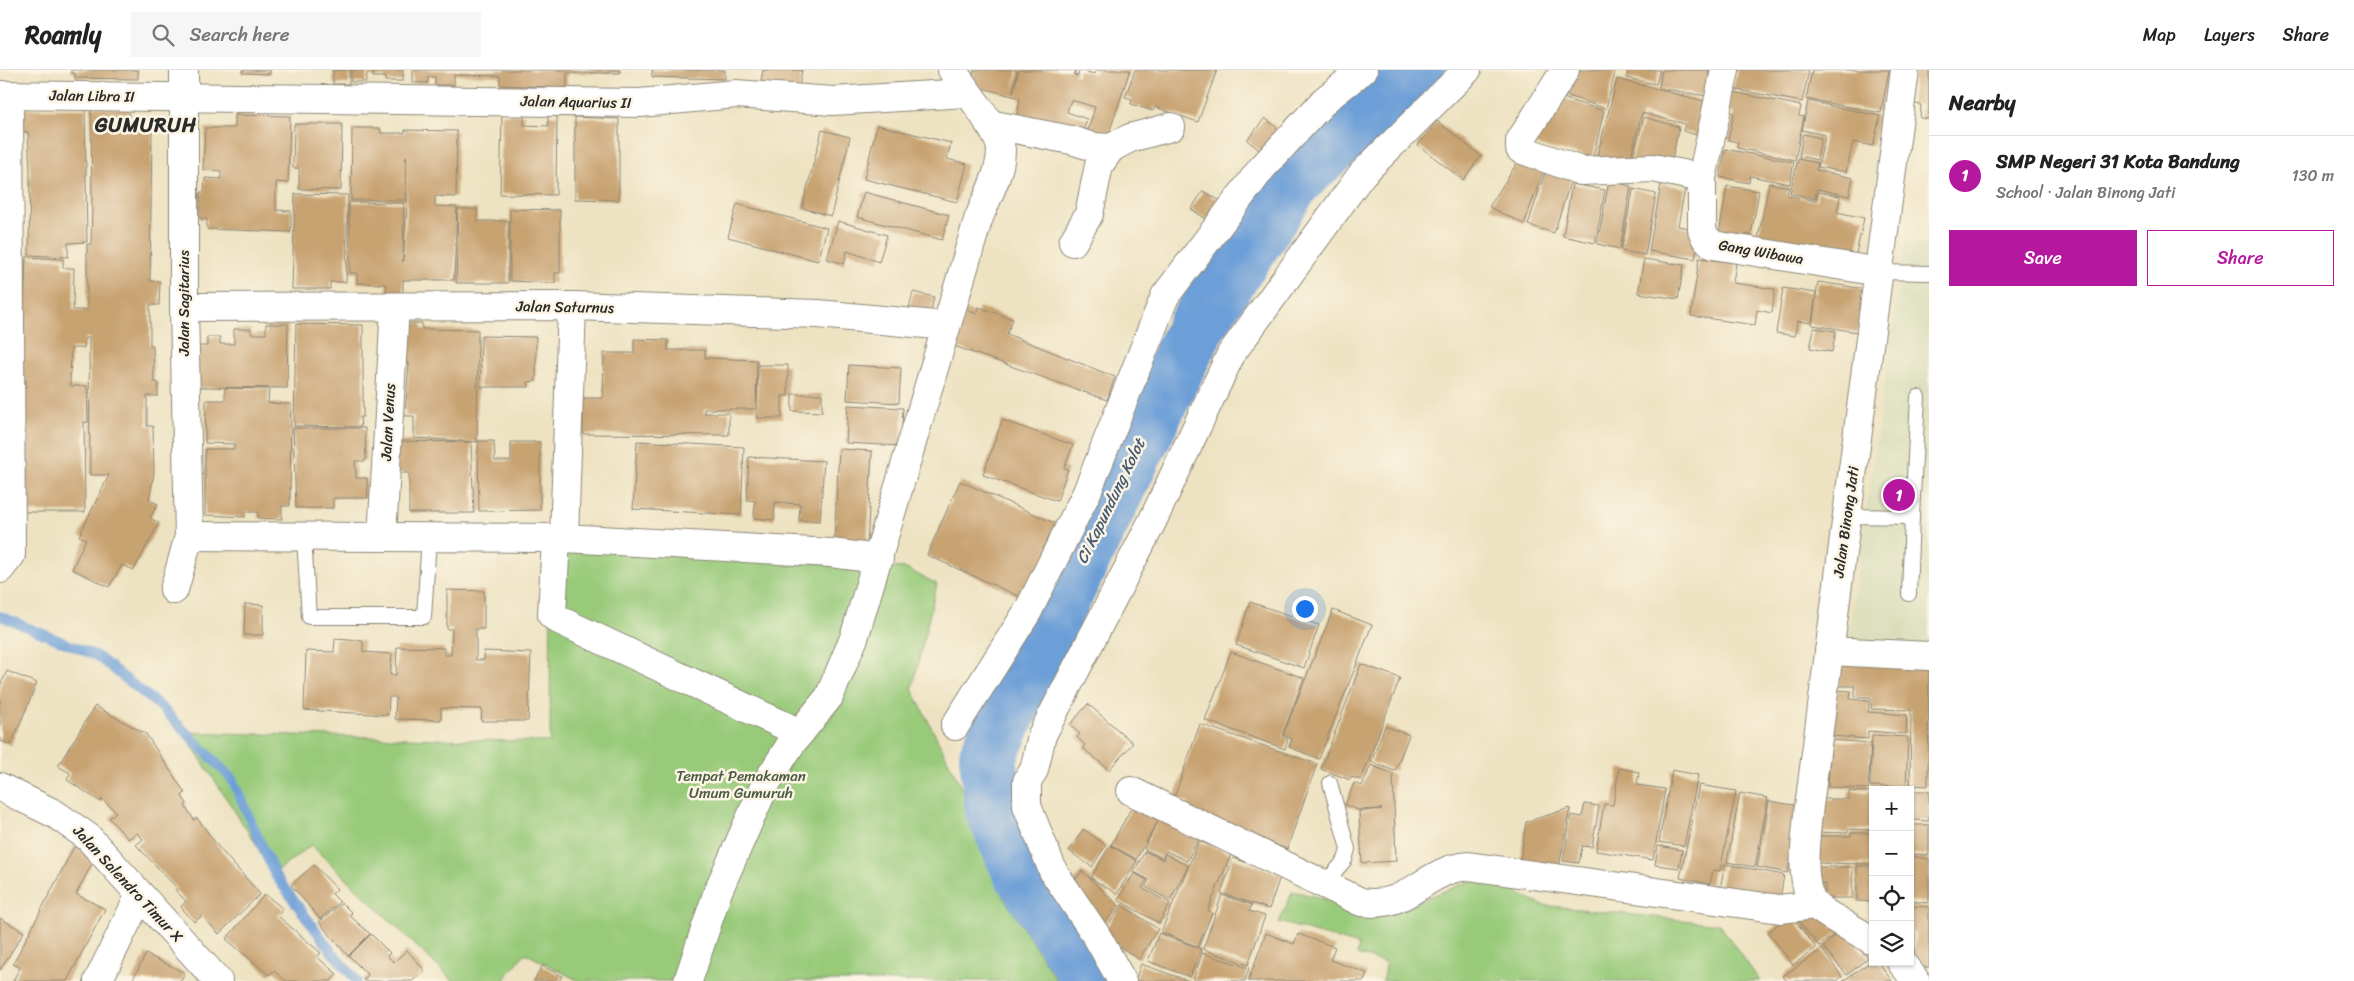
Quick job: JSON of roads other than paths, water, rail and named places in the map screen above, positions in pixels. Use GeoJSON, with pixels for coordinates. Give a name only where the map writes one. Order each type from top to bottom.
{"type":"FeatureCollection","features":[{"type":"Feature","properties":{"kind":"street","name":"Jalan Sagitarius"},"geometry":{"type":"LineString","coordinates":[[174,590],[188,536],[184,307],[184,70]]}},
{"type":"Feature","properties":{"kind":"street"},"geometry":{"type":"LineString","coordinates":[[688,981],[718,891],[764,784],[829,696],[854,638],[978,220],[998,165],[1001,150],[998,136],[952,70]]}},
{"type":"Feature","properties":{"kind":"street"},"geometry":{"type":"LineString","coordinates":[[955,726],[1028,611],[1083,500],[1165,296],[1262,168],[1326,99],[1363,70]]}},
{"type":"Feature","properties":{"kind":"street"},"geometry":{"type":"LineString","coordinates":[[1122,981],[1096,935],[1053,871],[1027,806],[1027,781],[1034,770],[1042,735],[1152,522],[1231,354],[1362,174],[1467,70]]}},
{"type":"Feature","properties":{"kind":"street"},"geometry":{"type":"LineString","coordinates":[[1565,70],[1520,141],[1520,149],[1581,171],[1653,168],[1702,178]]}},
{"type":"Feature","properties":{"kind":"street","name":"Gang Wibawa"},"geometry":{"type":"LineString","coordinates":[[1724,70],[1702,178],[1702,230],[1705,238],[1713,245],[1880,272]]}},
{"type":"Feature","properties":{"kind":"street","name":"Jalan Binong Jati"},"geometry":{"type":"LineString","coordinates":[[1815,905],[1807,886],[1804,859],[1829,651],[1905,70]]}},
{"type":"Feature","properties":{"kind":"street","name":"Jalan Aquarius II"},"geometry":{"type":"LineString","coordinates":[[184,97],[640,103],[736,94],[833,102],[967,94]]}},
{"type":"Feature","properties":{"kind":"street","name":"Jalan Libra II"},"geometry":{"type":"LineString","coordinates":[[5,95],[184,97]]}},
{"type":"Feature","properties":{"kind":"street"},"geometry":{"type":"LineString","coordinates":[[0,569],[11,555],[5,95]]}},
{"type":"Feature","properties":{"kind":"street"},"geometry":{"type":"LineString","coordinates":[[989,124],[1071,140],[1093,147],[1111,148]]}},
{"type":"Feature","properties":{"kind":"street"},"geometry":{"type":"LineString","coordinates":[[1072,242],[1089,214],[1099,166],[1111,148],[1130,138],[1170,127]]}},
{"type":"Feature","properties":{"kind":"street"},"geometry":{"type":"LineString","coordinates":[[572,306],[560,538],[552,615],[800,733]]}},
{"type":"Feature","properties":{"kind":"street","name":"Jalan Saturnus"},"geometry":{"type":"LineString","coordinates":[[184,307],[572,306],[818,314],[911,321],[946,326]]}},
{"type":"Feature","properties":{"kind":"street","name":"Jalan Venus"},"geometry":{"type":"LineString","coordinates":[[382,537],[395,307]]}},
{"type":"Feature","properties":{"kind":"street"},"geometry":{"type":"LineString","coordinates":[[188,536],[560,538],[831,553],[878,559]]}},
{"type":"Feature","properties":{"kind":"street"},"geometry":{"type":"LineString","coordinates":[[1829,651],[1929,656]]}},
{"type":"Feature","properties":{"kind":"street"},"geometry":{"type":"LineString","coordinates":[[1131,791],[1361,902],[1378,904],[1394,901],[1449,870],[1468,866],[1780,909],[1815,905],[1869,939]]}},
{"type":"Feature","properties":{"kind":"street","name":"Jalan Salendro Timur X"},"geometry":{"type":"LineString","coordinates":[[3,794],[71,824],[88,837],[218,981]]}},
{"type":"Feature","properties":{"kind":"street"},"geometry":{"type":"LineString","coordinates":[[98,981],[140,896]]}},
{"type":"Feature","properties":{"kind":"street"},"geometry":{"type":"LineString","coordinates":[[1904,966],[1916,981]]}},
{"type":"Feature","properties":{"kind":"lane"},"geometry":{"type":"LineString","coordinates":[[1880,272],[1929,274]]}},
{"type":"Feature","properties":{"kind":"lane"},"geometry":{"type":"LineString","coordinates":[[1909,594],[1918,397]]}},
{"type":"Feature","properties":{"kind":"lane"},"geometry":{"type":"LineString","coordinates":[[1847,516],[1912,517]]}},
{"type":"Feature","properties":{"kind":"lane"},"geometry":{"type":"LineString","coordinates":[[304,537],[310,617],[424,617],[429,537]]}},
{"type":"Feature","properties":{"kind":"lane"},"geometry":{"type":"LineString","coordinates":[[1316,880],[1332,875],[1345,860],[1348,849],[1330,784]]}},
{"type":"Feature","properties":{"kind":"waterway","name":"Ci Kapundung Kolot"},"geometry":{"type":"LineString","coordinates":[[1092,981],[1020,869],[994,810],[988,756],[1032,659],[1196,327],[1294,179],[1416,70]]}},
{"type":"Feature","properties":{"kind":"waterway"},"geometry":{"type":"LineString","coordinates":[[0,616],[97,656],[161,707],[232,779],[275,875],[332,952],[357,981]]}},
{"type":"Feature","properties":{"kind":"place","name":"SMP Negeri 31 Kota Bandung"},"geometry":{"type":"Point","coordinates":[1899,495]}},
{"type":"Feature","properties":{"kind":"district","name":"GUMURUH"},"geometry":{"type":"Point","coordinates":[146,125]}},
{"type":"Feature","properties":{"kind":"park label","name":"Tempat Pemakaman Umum Gumuruh"},"geometry":{"type":"Point","coordinates":[741,784]}}]}
